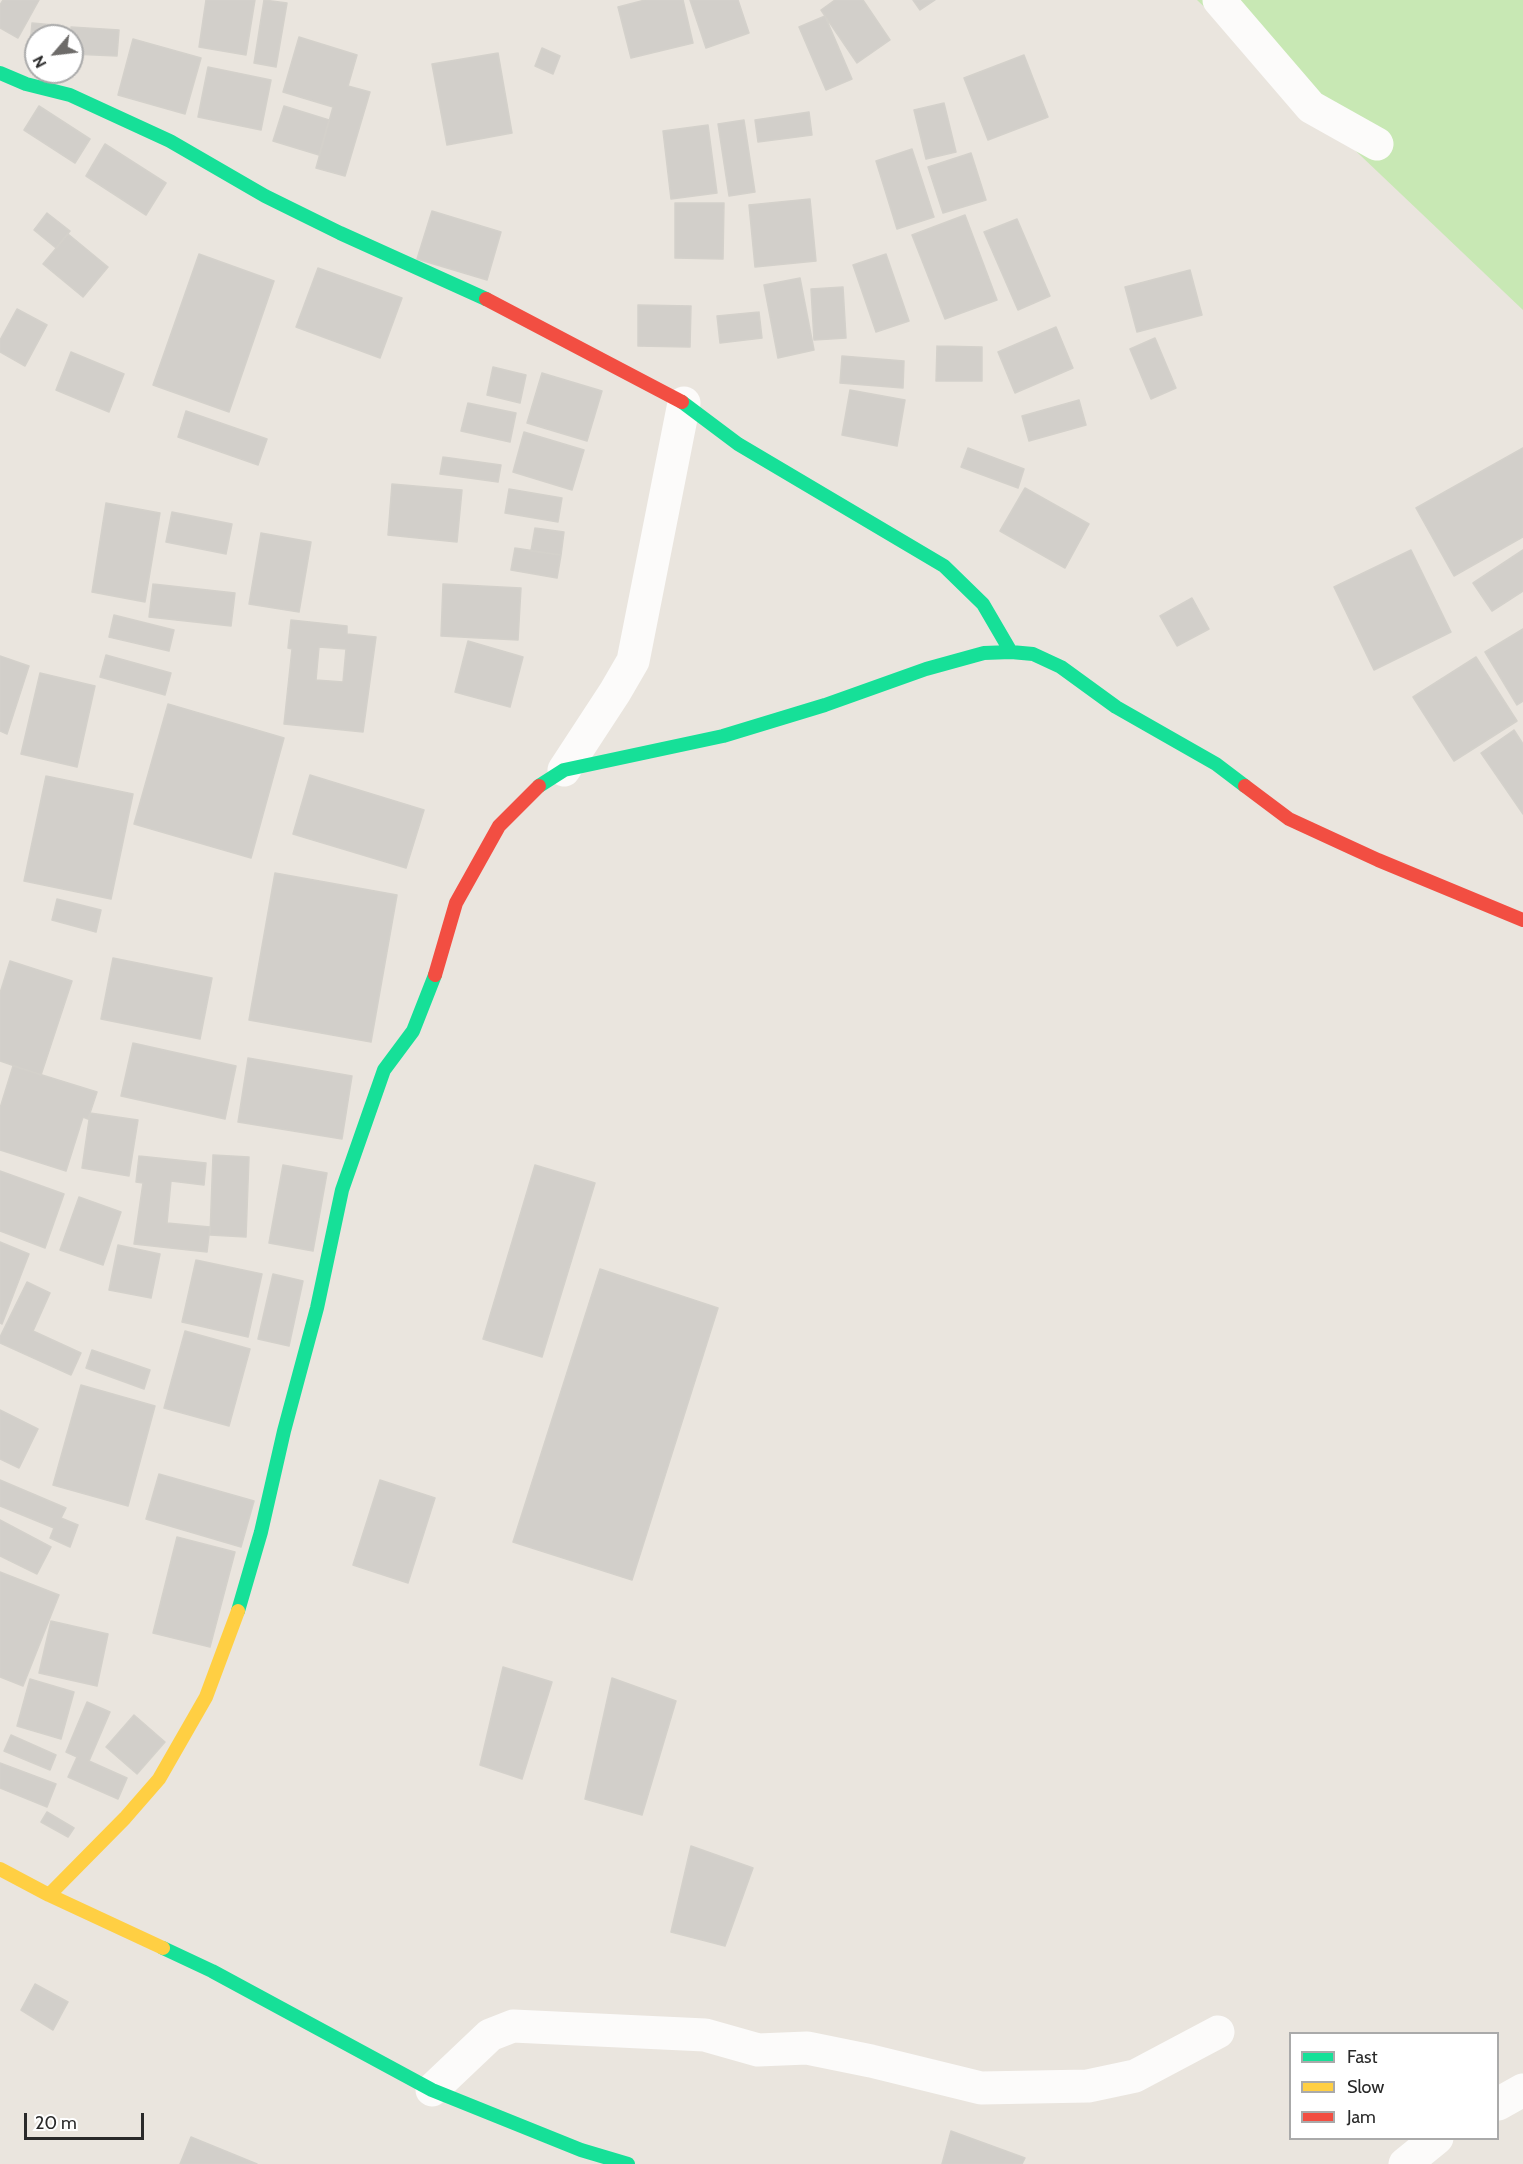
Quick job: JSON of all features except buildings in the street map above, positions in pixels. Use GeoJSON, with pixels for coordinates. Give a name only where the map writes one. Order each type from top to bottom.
{"type":"FeatureCollection","features":[{"type":"Feature","properties":{"kind":"street"},"geometry":{"type":"LineString","coordinates":[[1219,0],[1311,107],[1377,144]]}},
{"type":"Feature","properties":{"kind":"street"},"geometry":{"type":"LineString","coordinates":[[0,73],[26,84],[70,96],[170,141],[265,196],[340,233],[472,292],[684,403],[738,444],[944,566],[983,604],[1011,652]]}},
{"type":"Feature","properties":{"kind":"street"},"geometry":{"type":"LineString","coordinates":[[564,770],[633,661],[684,403]]}},
{"type":"Feature","properties":{"kind":"street"},"geometry":{"type":"LineString","coordinates":[[49,1895],[125,1818],[159,1779],[206,1697],[236,1619],[261,1532],[284,1431],[317,1308],[342,1190],[384,1070],[413,1030],[432,987],[456,903],[499,826],[535,788],[564,770],[723,736],[825,705],[926,669],[984,653],[1033,654],[1061,668],[1116,707],[1216,764],[1289,819],[1378,860],[1523,920]]}},
{"type":"Feature","properties":{"kind":"street"},"geometry":{"type":"LineString","coordinates":[[0,1869],[49,1895],[212,1971],[432,2090],[578,2157],[628,2164]]}},
{"type":"Feature","properties":{"kind":"street"},"geometry":{"type":"LineString","coordinates":[[432,2090],[490,2035],[513,2026],[705,2035],[758,2050],[807,2048],[981,2088],[1089,2086],[1135,2076],[1218,2032]]}},
{"type":"Feature","properties":{"kind":"street"},"geometry":{"type":"LineString","coordinates":[[1499,2103],[1523,2090]]}},
{"type":"Feature","properties":{"kind":"street"},"geometry":{"type":"LineString","coordinates":[[1405,2164],[1436,2140]]}},
{"type":"Feature","properties":{"kind":"green space"},"geometry":{"type":"Polygon","coordinates":[[[1197,0],[1523,0],[1523,310],[1197,0]]]}},
{"type":"Feature","properties":{"kind":"traffic: fast"},"geometry":{"type":"LineString","coordinates":[[0,73],[26,84],[70,95],[170,141],[265,196],[340,233],[486,299]]}},
{"type":"Feature","properties":{"kind":"traffic: fast"},"geometry":{"type":"LineString","coordinates":[[682,402],[738,444],[944,566],[983,604],[1011,652]]}},
{"type":"Feature","properties":{"kind":"traffic: fast"},"geometry":{"type":"LineString","coordinates":[[539,786],[564,770],[723,736],[825,705],[926,669],[984,653],[1011,652],[1033,654],[1061,667],[1116,707],[1216,764],[1245,786]]}},
{"type":"Feature","properties":{"kind":"traffic: fast"},"geometry":{"type":"LineString","coordinates":[[238,1611],[261,1532],[284,1431],[317,1308],[342,1190],[384,1070],[413,1031],[435,975]]}},
{"type":"Feature","properties":{"kind":"traffic: fast"},"geometry":{"type":"LineString","coordinates":[[163,1948],[212,1971],[432,2090],[581,2150],[628,2164]]}},
{"type":"Feature","properties":{"kind":"traffic: slow"},"geometry":{"type":"LineString","coordinates":[[49,1895],[125,1818],[159,1779],[206,1697],[238,1611]]}},
{"type":"Feature","properties":{"kind":"traffic: slow"},"geometry":{"type":"LineString","coordinates":[[0,1869],[49,1895],[163,1948]]}},
{"type":"Feature","properties":{"kind":"traffic: jam"},"geometry":{"type":"LineString","coordinates":[[486,299],[682,402]]}},
{"type":"Feature","properties":{"kind":"traffic: jam"},"geometry":{"type":"LineString","coordinates":[[435,975],[456,903],[499,826],[539,786]]}},
{"type":"Feature","properties":{"kind":"traffic: jam"},"geometry":{"type":"LineString","coordinates":[[1245,786],[1289,819],[1378,860],[1523,920]]}}]}
